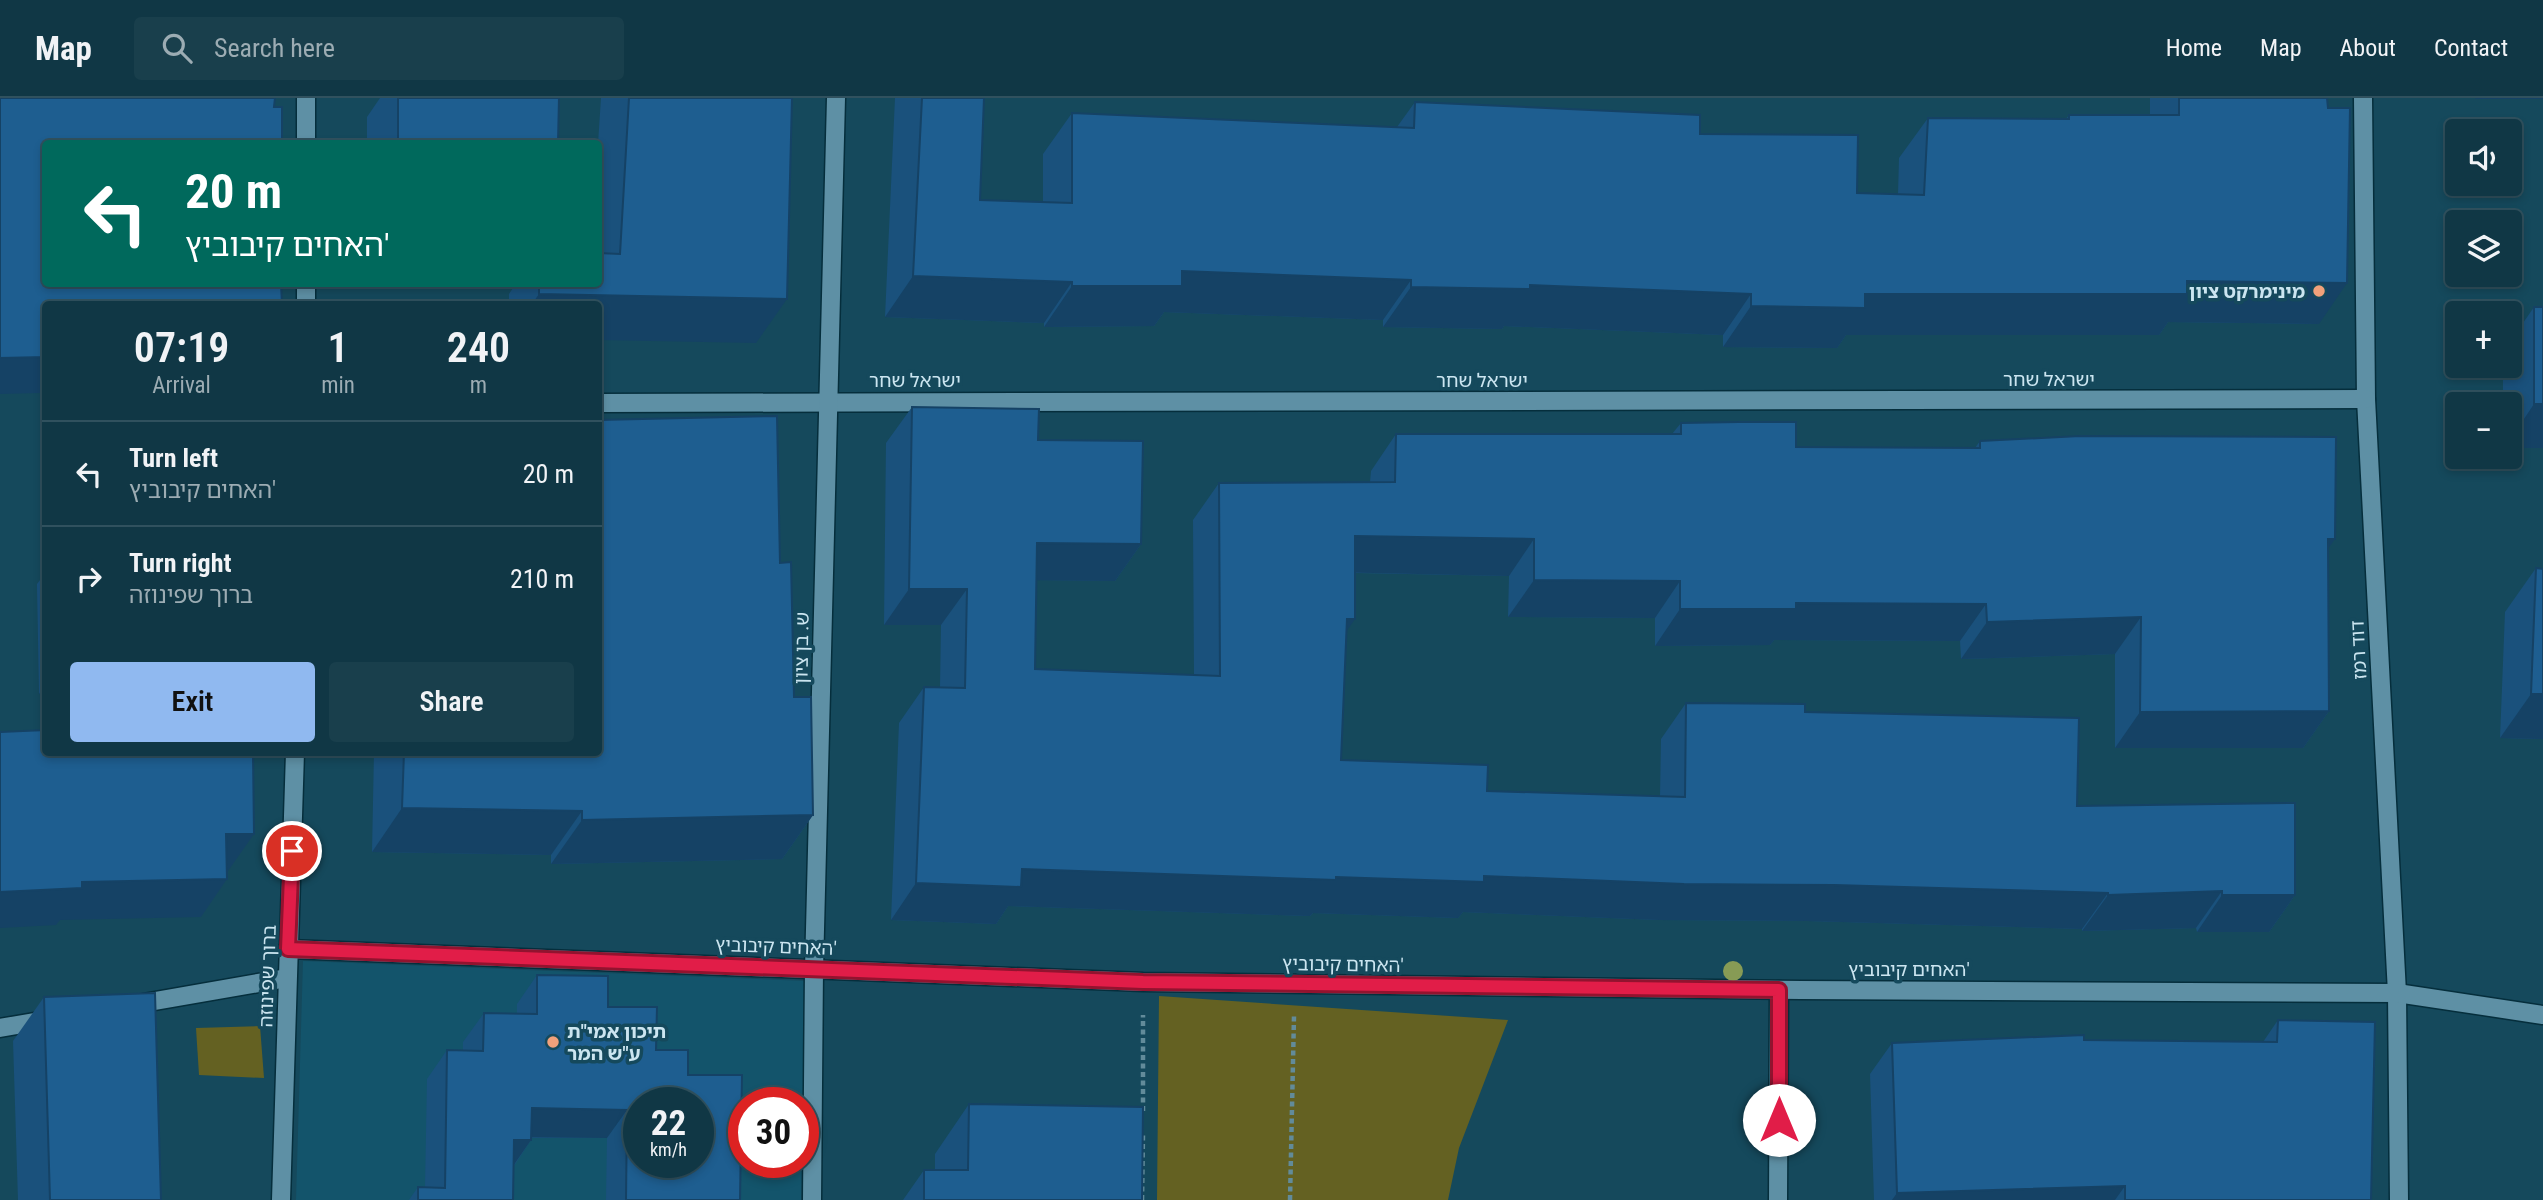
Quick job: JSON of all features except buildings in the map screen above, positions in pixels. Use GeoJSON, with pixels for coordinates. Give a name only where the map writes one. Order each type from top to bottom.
{"type":"FeatureCollection","features":[{"type":"Feature","properties":{"kind":"street"},"geometry":{"type":"LineString","coordinates":[[306,98],[306,140]]}},
{"type":"Feature","properties":{"kind":"street","name":"ש. בן ציון"},"geometry":{"type":"LineString","coordinates":[[812,1200],[814,969],[835,98]]}},
{"type":"Feature","properties":{"kind":"street","name":"דוד רמז"},"geometry":{"type":"LineString","coordinates":[[2363,98],[2365,399],[2397,993],[2399,1200]]}},
{"type":"Feature","properties":{"kind":"street","name":"ישראל שחר"},"geometry":{"type":"LineString","coordinates":[[602,403],[2365,399]]}},
{"type":"Feature","properties":{"kind":"street","name":"ברוך שפינוזה"},"geometry":{"type":"LineString","coordinates":[[281,1200],[295,756]]}},
{"type":"Feature","properties":{"kind":"street","name":"האחים קיבוביץ'"},"geometry":{"type":"LineString","coordinates":[[288,949],[1143,982],[1779,990],[2397,993],[2543,1014]]}},
{"type":"Feature","properties":{"kind":"street"},"geometry":{"type":"LineString","coordinates":[[109,1009],[287,978]]}},
{"type":"Feature","properties":{"kind":"street"},"geometry":{"type":"LineString","coordinates":[[1778,1200],[1779,990]]}},
{"type":"Feature","properties":{"kind":"street"},"geometry":{"type":"LineString","coordinates":[[0,1028],[68,1016]]}},
{"type":"Feature","properties":{"kind":"path"},"geometry":{"type":"LineString","coordinates":[[1143,982],[1143,1118]]}},
{"type":"Feature","properties":{"kind":"path"},"geometry":{"type":"LineString","coordinates":[[1290,1200],[1295,984]]}},
{"type":"Feature","properties":{"kind":"path"},"geometry":{"type":"LineString","coordinates":[[1143,1132],[1143,1200]]}},
{"type":"Feature","properties":{"kind":"shaded area","name":"תיכון אמי\"ת ע\"ש המר"},"geometry":{"type":"Polygon","coordinates":[[[303,961],[807,981],[804,1087],[728,1087],[728,1178],[802,1178],[801,1200],[296,1200],[303,961]]]}},
{"type":"Feature","properties":{"kind":"shaded area"},"geometry":{"type":"Polygon","coordinates":[[[1159,996],[1508,1020],[1459,1148],[1448,1200],[1157,1200],[1159,996]]]}},
{"type":"Feature","properties":{"kind":"shaded area"},"geometry":{"type":"Polygon","coordinates":[[[260,1026],[264,1078],[199,1075],[196,1028],[260,1026]]]}},
{"type":"Feature","properties":{"kind":"place","name":"מינימרקט ציון"},"geometry":{"type":"Point","coordinates":[2319,291]}},
{"type":"Feature","properties":{"kind":"place","name":"תיכון אמי\"ת ע\"ש המר"},"geometry":{"type":"Point","coordinates":[553,1042]}},
{"type":"Feature","properties":{"kind":"route"},"geometry":{"type":"LineString","coordinates":[[292,851],[288,949],[1143,982],[1779,990],[1779,1120]]}}]}
